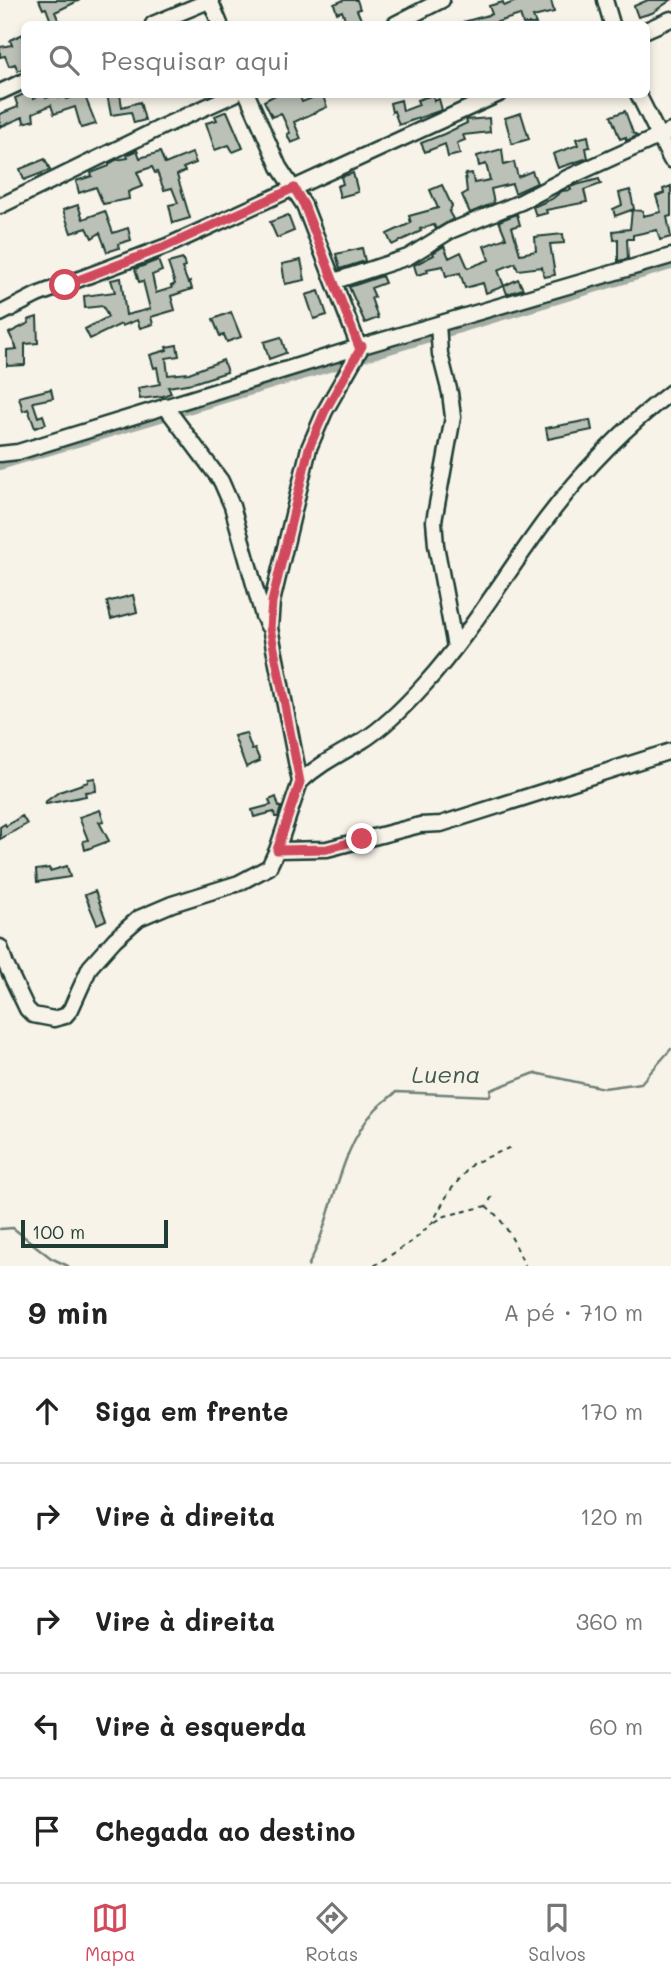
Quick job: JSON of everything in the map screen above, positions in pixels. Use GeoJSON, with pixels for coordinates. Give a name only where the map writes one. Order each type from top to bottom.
{"type":"FeatureCollection","features":[{"type":"Feature","properties":{"kind":"street"},"geometry":{"type":"LineString","coordinates":[[160,21],[210,0],[218,21]]}},
{"type":"Feature","properties":{"kind":"street"},"geometry":{"type":"LineString","coordinates":[[401,21],[442,0]]}},
{"type":"Feature","properties":{"kind":"street"},"geometry":{"type":"LineString","coordinates":[[605,0],[611,21]]}},
{"type":"Feature","properties":{"kind":"street"},"geometry":{"type":"LineString","coordinates":[[650,28],[671,19]]}},
{"type":"Feature","properties":{"kind":"street"},"geometry":{"type":"LineString","coordinates":[[0,92],[21,82]]}},
{"type":"Feature","properties":{"kind":"street"},"geometry":{"type":"LineString","coordinates":[[0,206],[225,98]]}},
{"type":"Feature","properties":{"kind":"street"},"geometry":{"type":"LineString","coordinates":[[249,98],[273,155],[304,205],[360,346],[325,411],[309,448],[277,573],[270,628],[300,782]]}},
{"type":"Feature","properties":{"kind":"street"},"geometry":{"type":"LineString","coordinates":[[0,314],[37,295],[167,246],[490,98]]}},
{"type":"Feature","properties":{"kind":"street"},"geometry":{"type":"LineString","coordinates":[[641,98],[664,134],[671,160]]}},
{"type":"Feature","properties":{"kind":"street"},"geometry":{"type":"LineString","coordinates":[[335,281],[408,257],[450,231],[521,202],[664,134]]}},
{"type":"Feature","properties":{"kind":"street"},"geometry":{"type":"LineString","coordinates":[[0,454],[18,452],[360,346],[671,256]]}},
{"type":"Feature","properties":{"kind":"street"},"geometry":{"type":"LineString","coordinates":[[438,324],[440,354],[453,417],[434,521],[455,647]]}},
{"type":"Feature","properties":{"kind":"street"},"geometry":{"type":"LineString","coordinates":[[0,947],[27,1009],[33,1015],[54,1019],[65,1016],[71,1009],[90,967],[114,939],[139,918],[172,904],[239,883],[269,867],[300,782],[319,765],[363,740],[386,722],[425,684],[455,647],[567,492],[633,425],[671,392]]}},
{"type":"Feature","properties":{"kind":"street"},"geometry":{"type":"LineString","coordinates":[[165,406],[221,481],[236,518],[263,617],[270,628]]}},
{"type":"Feature","properties":{"kind":"street"},"geometry":{"type":"LineString","coordinates":[[277,850],[327,849],[420,825],[441,824],[671,751]]}},
{"type":"Feature","properties":{"kind":"path"},"geometry":{"type":"LineString","coordinates":[[432,1223],[449,1192],[472,1164],[512,1147]]}},
{"type":"Feature","properties":{"kind":"path"},"geometry":{"type":"LineString","coordinates":[[374,1266],[414,1240],[432,1223],[445,1216],[486,1206],[492,1197]]}},
{"type":"Feature","properties":{"kind":"path"},"geometry":{"type":"LineString","coordinates":[[486,1206],[497,1214],[525,1266]]}},
{"type":"Feature","properties":{"kind":"building"},"geometry":{"type":"Polygon","coordinates":[[[39,0],[80,0],[55,12],[59,21],[51,21],[46,8],[43,9],[39,0]]]}},
{"type":"Feature","properties":{"kind":"building"},"geometry":{"type":"Polygon","coordinates":[[[344,0],[357,0],[360,9],[357,10],[362,21],[346,21],[342,11],[337,13],[334,4],[344,0]]]}},
{"type":"Feature","properties":{"kind":"building"},"geometry":{"type":"Polygon","coordinates":[[[519,0],[551,0],[554,12],[533,17],[535,21],[522,21],[520,15],[501,21],[467,21],[492,14],[489,6],[503,2],[504,6],[519,0]]]}},
{"type":"Feature","properties":{"kind":"building"},"geometry":{"type":"Polygon","coordinates":[[[648,0],[671,0],[652,13],[638,17],[634,6],[648,0]]]}},
{"type":"Feature","properties":{"kind":"building"},"geometry":{"type":"Polygon","coordinates":[[[21,35],[21,70],[18,71],[15,64],[9,66],[5,56],[0,57],[0,47],[12,45],[10,40],[21,35]]]}},
{"type":"Feature","properties":{"kind":"building"},"geometry":{"type":"Polygon","coordinates":[[[21,95],[21,98],[33,99],[86,98],[96,124],[81,128],[75,107],[54,114],[51,105],[33,113],[34,120],[24,123],[23,117],[0,127],[0,114],[18,107],[15,98],[21,95]]]}},
{"type":"Feature","properties":{"kind":"building"},"geometry":{"type":"Polygon","coordinates":[[[108,98],[121,98],[122,107],[140,102],[145,120],[134,123],[131,112],[111,115],[108,98]]]}},
{"type":"Feature","properties":{"kind":"building"},"geometry":{"type":"Polygon","coordinates":[[[270,98],[300,98],[302,102],[312,98],[324,98],[327,107],[294,122],[301,139],[291,143],[287,134],[290,133],[281,113],[272,117],[264,101],[270,98]]]}},
{"type":"Feature","properties":{"kind":"building"},"geometry":{"type":"Polygon","coordinates":[[[439,99],[442,110],[399,125],[390,103],[401,100],[403,111],[419,105],[417,100],[439,99]]]}},
{"type":"Feature","properties":{"kind":"building"},"geometry":{"type":"Polygon","coordinates":[[[227,111],[243,148],[233,152],[229,145],[215,150],[206,123],[217,120],[215,116],[227,111]]]}},
{"type":"Feature","properties":{"kind":"building"},"geometry":{"type":"Polygon","coordinates":[[[625,111],[633,133],[637,136],[626,141],[626,137],[620,139],[611,116],[625,111]]]}},
{"type":"Feature","properties":{"kind":"building"},"geometry":{"type":"Polygon","coordinates":[[[521,113],[529,139],[512,144],[505,118],[521,113]]]}},
{"type":"Feature","properties":{"kind":"building"},"geometry":{"type":"Polygon","coordinates":[[[489,118],[490,132],[463,135],[465,140],[457,143],[460,154],[448,157],[445,144],[425,152],[421,143],[467,123],[466,120],[489,118]]]}},
{"type":"Feature","properties":{"kind":"building"},"geometry":{"type":"Polygon","coordinates":[[[588,136],[588,158],[558,168],[553,154],[578,145],[576,139],[588,136]]]}},
{"type":"Feature","properties":{"kind":"building"},"geometry":{"type":"Polygon","coordinates":[[[502,149],[504,165],[514,162],[518,177],[532,171],[537,183],[515,193],[512,184],[491,189],[494,203],[470,213],[462,195],[467,192],[465,174],[472,173],[474,183],[490,180],[486,164],[479,166],[477,156],[502,149]]]}},
{"type":"Feature","properties":{"kind":"building"},"geometry":{"type":"Polygon","coordinates":[[[137,150],[140,158],[160,152],[165,164],[192,153],[196,163],[183,168],[185,171],[177,175],[190,218],[173,223],[169,205],[178,203],[172,188],[164,190],[157,172],[155,173],[152,167],[137,172],[143,186],[128,192],[129,199],[103,204],[96,187],[79,193],[76,181],[92,176],[91,173],[116,160],[128,158],[127,155],[137,150]]]}},
{"type":"Feature","properties":{"kind":"building"},"geometry":{"type":"Polygon","coordinates":[[[45,159],[50,170],[24,180],[20,169],[45,159]]]}},
{"type":"Feature","properties":{"kind":"building"},"geometry":{"type":"Polygon","coordinates":[[[353,173],[358,192],[340,197],[337,186],[343,184],[341,177],[353,173]]]}},
{"type":"Feature","properties":{"kind":"building"},"geometry":{"type":"Polygon","coordinates":[[[599,179],[601,184],[584,190],[587,202],[546,210],[547,213],[536,216],[533,207],[552,199],[562,191],[571,190],[570,187],[599,179]]]}},
{"type":"Feature","properties":{"kind":"building"},"geometry":{"type":"Polygon","coordinates":[[[442,185],[452,206],[449,212],[453,219],[436,229],[434,225],[420,229],[421,231],[392,245],[387,234],[411,223],[409,216],[438,208],[430,190],[442,185]]]}},
{"type":"Feature","properties":{"kind":"building"},"geometry":{"type":"Polygon","coordinates":[[[671,186],[671,216],[667,217],[671,237],[660,240],[657,230],[633,235],[633,239],[627,239],[628,259],[618,261],[618,239],[614,240],[613,231],[630,229],[632,210],[643,211],[643,216],[661,212],[656,196],[671,186]]]}},
{"type":"Feature","properties":{"kind":"building"},"geometry":{"type":"Polygon","coordinates":[[[630,190],[634,209],[615,216],[613,209],[622,205],[619,193],[630,190]]]}},
{"type":"Feature","properties":{"kind":"building"},"geometry":{"type":"Polygon","coordinates":[[[78,205],[83,219],[105,211],[113,233],[128,228],[131,240],[118,244],[119,248],[107,252],[100,233],[92,238],[87,228],[71,233],[63,210],[78,205]]]}},
{"type":"Feature","properties":{"kind":"building"},"geometry":{"type":"Polygon","coordinates":[[[517,214],[520,225],[512,227],[520,254],[536,251],[535,237],[563,234],[564,243],[550,244],[555,275],[544,277],[542,267],[518,270],[515,263],[498,270],[504,286],[486,293],[483,283],[465,288],[460,273],[446,276],[443,266],[427,269],[428,272],[417,275],[414,265],[434,255],[433,253],[444,246],[449,258],[461,252],[468,268],[489,260],[484,246],[506,238],[499,221],[517,214]]]}},
{"type":"Feature","properties":{"kind":"building"},"geometry":{"type":"Polygon","coordinates":[[[288,215],[294,231],[277,238],[270,222],[288,215]]]}},
{"type":"Feature","properties":{"kind":"building"},"geometry":{"type":"Polygon","coordinates":[[[362,248],[365,261],[340,269],[336,254],[362,248]]]}},
{"type":"Feature","properties":{"kind":"building"},"geometry":{"type":"Polygon","coordinates":[[[183,259],[185,267],[182,268],[192,289],[171,296],[175,310],[151,317],[153,324],[140,328],[137,320],[122,326],[121,324],[90,339],[85,329],[108,317],[103,306],[85,308],[84,296],[115,292],[111,280],[121,278],[126,315],[150,309],[143,281],[139,282],[135,269],[158,260],[162,271],[152,275],[156,293],[172,288],[175,284],[168,263],[183,259]]]}},
{"type":"Feature","properties":{"kind":"building"},"geometry":{"type":"Polygon","coordinates":[[[301,260],[305,280],[285,284],[282,264],[301,260]]]}},
{"type":"Feature","properties":{"kind":"building"},"geometry":{"type":"Polygon","coordinates":[[[382,276],[385,283],[371,288],[375,297],[371,298],[378,318],[365,323],[349,287],[382,276]]]}},
{"type":"Feature","properties":{"kind":"building"},"geometry":{"type":"Polygon","coordinates":[[[518,279],[523,289],[507,294],[504,286],[518,279]]]}},
{"type":"Feature","properties":{"kind":"building"},"geometry":{"type":"Polygon","coordinates":[[[319,291],[327,315],[314,319],[306,295],[319,291]]]}},
{"type":"Feature","properties":{"kind":"building"},"geometry":{"type":"Polygon","coordinates":[[[231,312],[241,337],[227,342],[224,335],[220,336],[213,319],[231,312]]]}},
{"type":"Feature","properties":{"kind":"building"},"geometry":{"type":"Polygon","coordinates":[[[37,317],[38,343],[25,344],[25,365],[7,366],[7,350],[17,349],[9,333],[37,317]]]}},
{"type":"Feature","properties":{"kind":"building"},"geometry":{"type":"Polygon","coordinates":[[[281,337],[286,353],[269,359],[264,342],[281,337]]]}},
{"type":"Feature","properties":{"kind":"building"},"geometry":{"type":"Polygon","coordinates":[[[177,345],[179,356],[166,358],[168,375],[189,373],[223,360],[227,372],[193,383],[168,387],[171,393],[163,396],[140,399],[138,388],[160,384],[157,367],[154,368],[150,355],[177,345]]]}},
{"type":"Feature","properties":{"kind":"building"},"geometry":{"type":"Polygon","coordinates":[[[51,389],[53,398],[33,402],[38,417],[43,415],[46,424],[35,428],[28,409],[23,411],[19,397],[51,389]]]}},
{"type":"Feature","properties":{"kind":"building"},"geometry":{"type":"Polygon","coordinates":[[[590,420],[592,430],[548,439],[546,428],[590,420]]]}},
{"type":"Feature","properties":{"kind":"building"},"geometry":{"type":"Polygon","coordinates":[[[133,595],[137,612],[111,619],[107,602],[133,595]]]}},
{"type":"Feature","properties":{"kind":"building"},"geometry":{"type":"Polygon","coordinates":[[[246,733],[252,750],[255,749],[260,761],[246,767],[234,736],[246,733]]]}},
{"type":"Feature","properties":{"kind":"building"},"geometry":{"type":"Polygon","coordinates":[[[95,778],[96,791],[85,792],[86,796],[46,804],[45,802],[59,792],[95,778]]]}},
{"type":"Feature","properties":{"kind":"building"},"geometry":{"type":"Polygon","coordinates":[[[276,797],[281,807],[278,817],[275,817],[274,812],[254,817],[252,810],[271,805],[269,800],[276,797]]]}},
{"type":"Feature","properties":{"kind":"building"},"geometry":{"type":"Polygon","coordinates":[[[100,810],[104,821],[99,822],[109,841],[85,850],[83,841],[88,840],[79,817],[100,810]]]}},
{"type":"Feature","properties":{"kind":"building"},"geometry":{"type":"Polygon","coordinates":[[[22,816],[27,824],[0,839],[0,827],[22,816]]]}},
{"type":"Feature","properties":{"kind":"building"},"geometry":{"type":"Polygon","coordinates":[[[67,866],[70,877],[37,882],[36,870],[49,868],[50,871],[67,866]]]}},
{"type":"Feature","properties":{"kind":"building"},"geometry":{"type":"Polygon","coordinates":[[[95,891],[106,920],[97,924],[85,895],[95,891]]]}},
{"type":"Feature","properties":{"kind":"waterway"},"geometry":{"type":"LineString","coordinates":[[0,465],[671,265]]}},
{"type":"Feature","properties":{"kind":"waterway","name":"Luena"},"geometry":{"type":"LineString","coordinates":[[308,1266],[352,1145],[375,1110],[396,1092],[490,1096],[491,1090],[535,1073],[604,1088],[641,1083],[671,1049]]}},
{"type":"Feature","properties":{"kind":"waterway","name":"Luena"},"geometry":{"type":"LineString","coordinates":[[0,1229],[13,1228],[51,1258],[68,1266]]}},
{"type":"Feature","properties":{"kind":"route"},"geometry":{"type":"LineString","coordinates":[[65,285],[167,246],[294,188],[304,205],[359,347],[362,346],[325,411],[309,448],[272,602],[270,628],[300,782],[277,850],[327,849],[362,839]]}}]}
